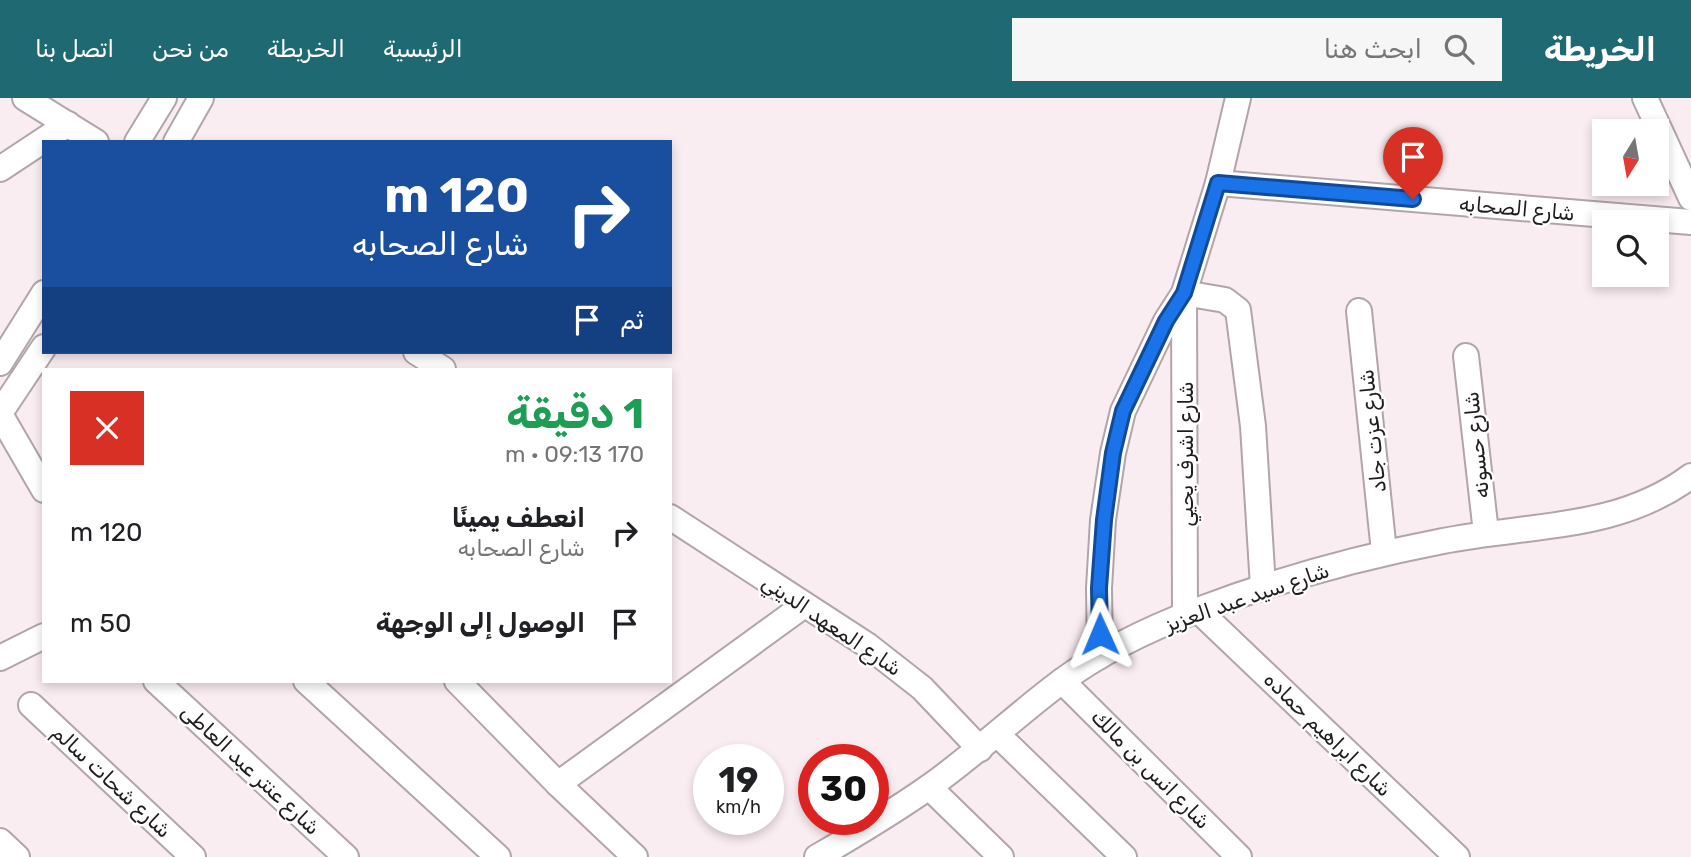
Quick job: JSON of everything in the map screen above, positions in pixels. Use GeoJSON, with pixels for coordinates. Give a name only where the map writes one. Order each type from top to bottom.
{"type":"FeatureCollection","features":[{"type":"Feature","properties":{"kind":"street"},"geometry":{"type":"LineString","coordinates":[[25,98],[93,140]]}},
{"type":"Feature","properties":{"kind":"street"},"geometry":{"type":"LineString","coordinates":[[138,140],[164,98]]}},
{"type":"Feature","properties":{"kind":"street"},"geometry":{"type":"LineString","coordinates":[[177,140],[201,98]]}},
{"type":"Feature","properties":{"kind":"street"},"geometry":{"type":"LineString","coordinates":[[1100,656],[1100,575],[1104,520],[1113,453],[1123,411],[1166,321],[1184,293],[1218,183],[1238,98]]}},
{"type":"Feature","properties":{"kind":"street"},"geometry":{"type":"LineString","coordinates":[[1646,98],[1691,198]]}},
{"type":"Feature","properties":{"kind":"street"},"geometry":{"type":"LineString","coordinates":[[44,140],[68,124]]}},
{"type":"Feature","properties":{"kind":"street"},"geometry":{"type":"LineString","coordinates":[[0,169],[42,141]]}},
{"type":"Feature","properties":{"kind":"street","name":"شارع الصحابه"},"geometry":{"type":"LineString","coordinates":[[1218,183],[1691,222]]}},
{"type":"Feature","properties":{"kind":"street"},"geometry":{"type":"LineString","coordinates":[[1184,293],[1225,300],[1238,310],[1253,426],[1263,587]]}},
{"type":"Feature","properties":{"kind":"street","name":"شارع اشرف يحيي"},"geometry":{"type":"LineString","coordinates":[[1184,293],[1192,613]]}},
{"type":"Feature","properties":{"kind":"street"},"geometry":{"type":"LineString","coordinates":[[1,358],[42,296]]}},
{"type":"Feature","properties":{"kind":"street","name":"شارع عزت جاد"},"geometry":{"type":"LineString","coordinates":[[1359,310],[1384,552]]}},
{"type":"Feature","properties":{"kind":"street"},"geometry":{"type":"LineString","coordinates":[[42,350],[0,414],[42,487]]}},
{"type":"Feature","properties":{"kind":"street"},"geometry":{"type":"LineString","coordinates":[[419,354],[441,368]]}},
{"type":"Feature","properties":{"kind":"street","name":"شارع حسونه"},"geometry":{"type":"LineString","coordinates":[[1466,356],[1486,533]]}},
{"type":"Feature","properties":{"kind":"street","name":"شارع سيد عبد العزيز"},"geometry":{"type":"LineString","coordinates":[[817,857],[850,850],[989,742],[1062,681],[1100,656],[1192,613],[1263,587],[1384,552],[1486,533],[1562,525],[1605,517],[1647,502],[1691,476]]}},
{"type":"Feature","properties":{"kind":"street","name":"شارع المعهد الديني"},"geometry":{"type":"LineString","coordinates":[[672,518],[803,606],[867,645],[989,742],[1124,857]]}},
{"type":"Feature","properties":{"kind":"street"},"geometry":{"type":"LineString","coordinates":[[558,784],[803,606]]}},
{"type":"Feature","properties":{"kind":"street","name":"شارع ابراهيم حماده"},"geometry":{"type":"LineString","coordinates":[[1192,613],[1457,857]]}},
{"type":"Feature","properties":{"kind":"street"},"geometry":{"type":"LineString","coordinates":[[0,658],[42,637]]}},
{"type":"Feature","properties":{"kind":"street","name":"شارع انس بن مالك"},"geometry":{"type":"LineString","coordinates":[[1062,681],[1239,857]]}},
{"type":"Feature","properties":{"kind":"street","name":"شارع عنتر عبد العاطى"},"geometry":{"type":"LineString","coordinates":[[158,683],[346,857]]}},
{"type":"Feature","properties":{"kind":"street"},"geometry":{"type":"LineString","coordinates":[[308,683],[498,857]]}},
{"type":"Feature","properties":{"kind":"street"},"geometry":{"type":"LineString","coordinates":[[459,683],[558,784],[635,857]]}},
{"type":"Feature","properties":{"kind":"street","name":"شارع شحات سالم"},"geometry":{"type":"LineString","coordinates":[[31,705],[193,857]]}},
{"type":"Feature","properties":{"kind":"street"},"geometry":{"type":"LineString","coordinates":[[929,787],[1001,857]]}},
{"type":"Feature","properties":{"kind":"street"},"geometry":{"type":"LineString","coordinates":[[0,841],[17,857]]}},
{"type":"Feature","properties":{"kind":"route"},"geometry":{"type":"LineString","coordinates":[[1100,634],[1099,588],[1104,520],[1113,453],[1123,411],[1166,321],[1184,293],[1218,183],[1413,199]]}}]}
